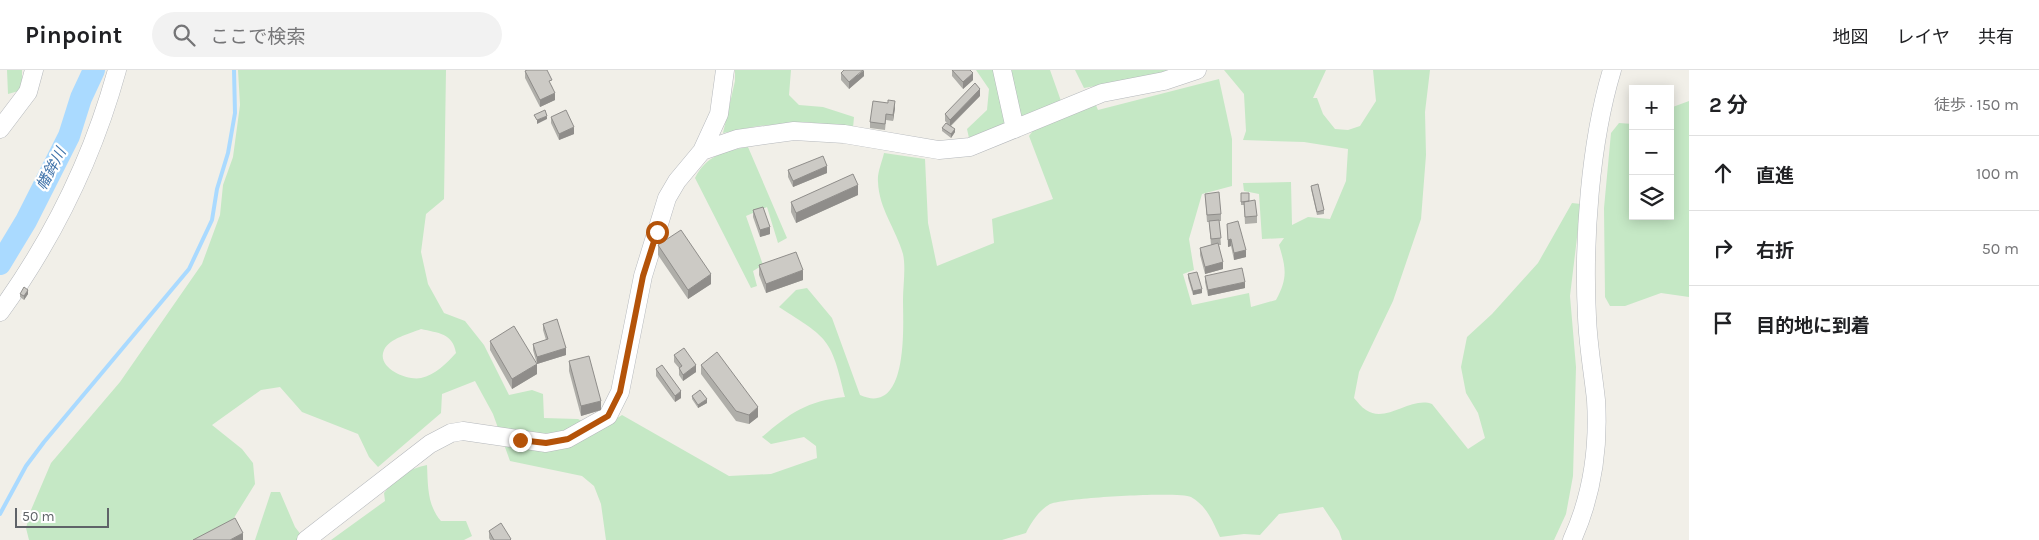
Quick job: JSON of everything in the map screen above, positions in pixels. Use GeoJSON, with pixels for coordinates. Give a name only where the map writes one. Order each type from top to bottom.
{"type":"FeatureCollection","features":[{"type":"Feature","properties":{"kind":"street"},"geometry":{"type":"LineString","coordinates":[[0,129],[28,92],[34,70]]}},
{"type":"Feature","properties":{"kind":"street"},"geometry":{"type":"LineString","coordinates":[[0,312],[25,278],[67,202],[93,140],[117,70]]}},
{"type":"Feature","properties":{"kind":"street"},"geometry":{"type":"LineString","coordinates":[[306,540],[430,444],[451,433],[464,431],[481,432],[546,443],[568,439],[608,416],[620,392],[643,276],[667,198],[677,181],[702,151],[719,114],[725,70]]}},
{"type":"Feature","properties":{"kind":"street"},"geometry":{"type":"LineString","coordinates":[[1002,70],[1015,129]]}},
{"type":"Feature","properties":{"kind":"street"},"geometry":{"type":"LineString","coordinates":[[702,151],[737,139],[794,131],[844,134],[939,150],[954,150],[970,147],[1102,93],[1164,81],[1197,70]]}},
{"type":"Feature","properties":{"kind":"street"},"geometry":{"type":"LineString","coordinates":[[1572,540],[1586,505],[1594,464],[1596,402],[1587,317],[1589,230],[1593,168],[1599,125],[1612,70]]}},
{"type":"Feature","properties":{"kind":"green space"},"geometry":{"type":"Polygon","coordinates":[[[7,70],[22,70],[22,90],[8,94],[7,70]]]}},
{"type":"Feature","properties":{"kind":"green space"},"geometry":{"type":"Polygon","coordinates":[[[238,70],[446,70],[444,199],[426,214],[421,252],[428,284],[444,313],[465,321],[484,345],[509,395],[532,390],[543,394],[544,418],[578,419],[598,430],[622,415],[729,476],[771,474],[817,458],[816,446],[804,437],[771,444],[762,437],[781,421],[809,405],[845,397],[836,363],[826,342],[808,326],[779,307],[796,290],[807,288],[832,318],[860,395],[876,398],[887,393],[895,381],[900,366],[902,347],[904,265],[900,245],[879,192],[878,175],[884,153],[925,159],[928,223],[937,266],[994,243],[992,219],[1053,199],[1029,136],[1038,124],[1095,103],[1098,110],[1219,79],[1232,139],[1232,186],[1202,194],[1189,239],[1194,270],[1183,274],[1192,305],[1249,293],[1251,307],[1276,300],[1280,292],[1285,273],[1279,245],[1284,238],[1262,239],[1259,194],[1244,191],[1243,183],[1291,182],[1292,225],[1308,217],[1330,219],[1346,181],[1348,149],[1304,142],[1243,140],[1246,131],[1244,94],[1224,70],[1326,70],[1313,98],[1317,98],[1323,114],[1335,129],[1348,130],[1360,126],[1376,101],[1373,70],[1430,70],[1425,112],[1426,155],[1421,219],[1393,301],[1359,372],[1354,398],[1364,409],[1382,414],[1416,404],[1432,404],[1468,449],[1485,438],[1478,413],[1466,393],[1461,367],[1467,337],[1492,314],[1538,263],[1572,203],[1581,204],[1570,296],[1576,367],[1573,476],[1566,514],[1554,540],[1342,540],[1339,531],[1323,507],[1279,514],[1260,535],[1244,534],[1220,537],[1205,510],[1191,497],[1182,495],[1145,495],[1076,500],[1050,504],[1039,513],[1026,533],[1002,540],[606,540],[601,504],[594,486],[582,476],[510,461],[493,414],[475,381],[442,394],[441,413],[378,467],[369,457],[358,434],[302,412],[280,387],[261,390],[212,425],[242,449],[253,463],[255,484],[232,521],[194,540],[29,540],[26,528],[31,510],[51,463],[120,382],[202,264],[220,215],[223,185],[233,157],[240,105],[238,70]],[[421,329],[395,339],[387,346],[383,356],[388,368],[401,375],[421,378],[436,371],[456,353],[452,341],[444,335],[421,329]]]}},
{"type":"Feature","properties":{"kind":"green space"},"geometry":{"type":"Polygon","coordinates":[[[735,70],[791,70],[789,95],[799,105],[823,107],[854,117],[853,128],[806,122],[758,126],[723,133],[735,81],[735,70]]]}},
{"type":"Feature","properties":{"kind":"green space"},"geometry":{"type":"Polygon","coordinates":[[[976,70],[1050,70],[1061,101],[969,138],[967,129],[987,110],[989,89],[976,70]]]}},
{"type":"Feature","properties":{"kind":"green space"},"geometry":{"type":"Polygon","coordinates":[[[1075,70],[1167,70],[1162,74],[1084,88],[1075,70]]]}},
{"type":"Feature","properties":{"kind":"green space"},"geometry":{"type":"Polygon","coordinates":[[[1689,101],[1689,297],[1661,293],[1625,306],[1610,306],[1605,297],[1604,208],[1611,133],[1619,123],[1629,124],[1629,220],[1674,220],[1674,107],[1689,101]]]}},
{"type":"Feature","properties":{"kind":"green space"},"geometry":{"type":"Polygon","coordinates":[[[748,147],[787,238],[778,243],[767,207],[746,216],[763,265],[753,271],[757,286],[751,288],[695,178],[710,160],[731,150],[748,147]]]}},
{"type":"Feature","properties":{"kind":"green space"},"geometry":{"type":"Polygon","coordinates":[[[427,465],[429,494],[436,515],[441,521],[466,521],[472,536],[464,540],[331,540],[385,501],[384,493],[398,479],[414,469],[427,465]]]}},
{"type":"Feature","properties":{"kind":"green space"},"geometry":{"type":"Polygon","coordinates":[[[271,492],[280,492],[295,527],[305,540],[255,540],[271,492]]]}},
{"type":"Feature","properties":{"kind":"building"},"geometry":{"type":"Polygon","coordinates":[[[547,70],[552,80],[549,81],[555,93],[540,100],[525,71],[547,70]]]}},
{"type":"Feature","properties":{"kind":"building"},"geometry":{"type":"Polygon","coordinates":[[[844,70],[863,70],[849,82],[841,73],[844,70]]]}},
{"type":"Feature","properties":{"kind":"building"},"geometry":{"type":"Polygon","coordinates":[[[952,70],[970,70],[973,73],[963,82],[952,70]]]}},
{"type":"Feature","properties":{"kind":"building"},"geometry":{"type":"Polygon","coordinates":[[[975,83],[980,89],[950,120],[945,114],[975,83]]]}},
{"type":"Feature","properties":{"kind":"building"},"geometry":{"type":"Polygon","coordinates":[[[888,100],[895,101],[893,115],[886,114],[885,124],[870,122],[873,101],[888,103],[888,100]]]}},
{"type":"Feature","properties":{"kind":"building"},"geometry":{"type":"Polygon","coordinates":[[[545,110],[547,116],[537,120],[534,115],[545,110]]]}},
{"type":"Feature","properties":{"kind":"building"},"geometry":{"type":"Polygon","coordinates":[[[566,110],[574,127],[559,134],[551,117],[566,110]]]}},
{"type":"Feature","properties":{"kind":"building"},"geometry":{"type":"Polygon","coordinates":[[[946,123],[955,129],[951,134],[942,128],[946,123]]]}},
{"type":"Feature","properties":{"kind":"building"},"geometry":{"type":"Polygon","coordinates":[[[823,156],[827,166],[793,181],[788,170],[823,156]]]}},
{"type":"Feature","properties":{"kind":"building"},"geometry":{"type":"Polygon","coordinates":[[[853,174],[858,185],[796,213],[791,202],[853,174]]]}},
{"type":"Feature","properties":{"kind":"building"},"geometry":{"type":"Polygon","coordinates":[[[1318,184],[1324,210],[1317,212],[1311,186],[1318,184]]]}},
{"type":"Feature","properties":{"kind":"building"},"geometry":{"type":"Polygon","coordinates":[[[1219,192],[1221,214],[1207,215],[1205,194],[1219,192]]]}},
{"type":"Feature","properties":{"kind":"building"},"geometry":{"type":"Polygon","coordinates":[[[1241,193],[1249,193],[1249,201],[1241,202],[1241,193]]]}},
{"type":"Feature","properties":{"kind":"building"},"geometry":{"type":"Polygon","coordinates":[[[1255,200],[1257,216],[1245,217],[1244,202],[1255,200]]]}},
{"type":"Feature","properties":{"kind":"building"},"geometry":{"type":"Polygon","coordinates":[[[763,207],[770,227],[760,230],[753,210],[763,207]]]}},
{"type":"Feature","properties":{"kind":"building"},"geometry":{"type":"Polygon","coordinates":[[[1219,220],[1221,238],[1211,239],[1209,221],[1219,220]]]}},
{"type":"Feature","properties":{"kind":"building"},"geometry":{"type":"Polygon","coordinates":[[[1238,221],[1246,250],[1234,253],[1231,239],[1228,240],[1227,224],[1238,221]]]}},
{"type":"Feature","properties":{"kind":"building"},"geometry":{"type":"Polygon","coordinates":[[[681,230],[711,274],[688,290],[658,245],[681,230]]]}},
{"type":"Feature","properties":{"kind":"building"},"geometry":{"type":"Polygon","coordinates":[[[1218,243],[1223,262],[1205,267],[1200,248],[1218,243]]]}},
{"type":"Feature","properties":{"kind":"building"},"geometry":{"type":"Polygon","coordinates":[[[796,252],[803,270],[766,284],[759,265],[796,252]]]}},
{"type":"Feature","properties":{"kind":"building"},"geometry":{"type":"Polygon","coordinates":[[[1242,268],[1245,282],[1208,290],[1205,276],[1242,268]]]}},
{"type":"Feature","properties":{"kind":"building"},"geometry":{"type":"Polygon","coordinates":[[[1197,272],[1202,289],[1193,291],[1188,274],[1197,272]]]}},
{"type":"Feature","properties":{"kind":"building"},"geometry":{"type":"Polygon","coordinates":[[[24,287],[28,290],[24,296],[20,294],[24,287]]]}},
{"type":"Feature","properties":{"kind":"building"},"geometry":{"type":"Polygon","coordinates":[[[557,319],[566,348],[537,357],[533,344],[548,339],[543,324],[557,319]]]}},
{"type":"Feature","properties":{"kind":"building"},"geometry":{"type":"Polygon","coordinates":[[[514,326],[537,364],[512,379],[490,341],[514,326]]]}},
{"type":"Feature","properties":{"kind":"building"},"geometry":{"type":"Polygon","coordinates":[[[684,348],[696,365],[683,375],[679,368],[682,366],[674,355],[684,348]]]}},
{"type":"Feature","properties":{"kind":"building"},"geometry":{"type":"Polygon","coordinates":[[[717,352],[758,407],[749,415],[736,411],[701,365],[717,352]]]}},
{"type":"Feature","properties":{"kind":"building"},"geometry":{"type":"Polygon","coordinates":[[[589,356],[601,401],[581,406],[569,361],[589,356]]]}},
{"type":"Feature","properties":{"kind":"building"},"geometry":{"type":"Polygon","coordinates":[[[662,365],[681,391],[675,396],[656,369],[662,365]]]}},
{"type":"Feature","properties":{"kind":"building"},"geometry":{"type":"Polygon","coordinates":[[[700,390],[707,399],[698,405],[692,396],[700,390]]]}},
{"type":"Feature","properties":{"kind":"building"},"geometry":{"type":"Polygon","coordinates":[[[235,518],[243,533],[230,540],[193,540],[235,518]]]}},
{"type":"Feature","properties":{"kind":"building"},"geometry":{"type":"Polygon","coordinates":[[[501,523],[510,540],[494,540],[489,531],[501,523]]]}},
{"type":"Feature","properties":{"kind":"waterway","name":"幡鉾川"},"geometry":{"type":"LineString","coordinates":[[0,264],[26,221],[69,136],[81,98],[94,70]]}},
{"type":"Feature","properties":{"kind":"waterway"},"geometry":{"type":"LineString","coordinates":[[0,514],[26,466],[44,442],[189,269],[212,220],[217,189],[228,153],[235,113],[234,70]]}},
{"type":"Feature","properties":{"kind":"route"},"geometry":{"type":"LineString","coordinates":[[520,440],[546,443],[568,439],[608,416],[620,392],[643,276],[657,232]]}}]}
